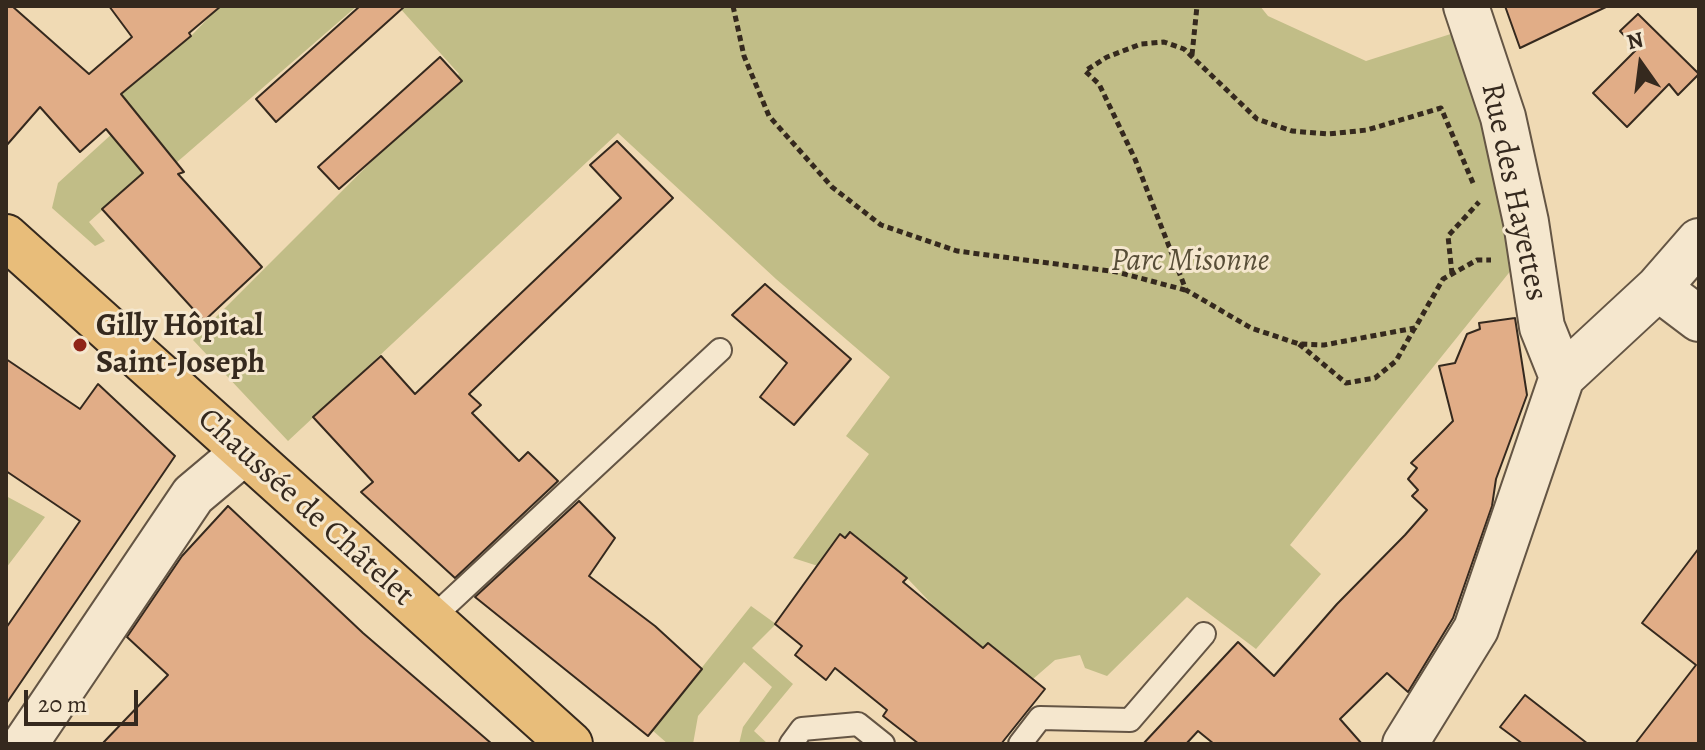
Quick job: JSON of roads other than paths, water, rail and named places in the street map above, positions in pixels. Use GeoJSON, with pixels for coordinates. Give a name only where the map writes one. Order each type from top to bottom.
{"type":"FeatureCollection","features":[{"type":"Feature","properties":{"kind":"main road","name":"Chaussée de Châtelet"},"geometry":{"type":"LineString","coordinates":[[6,237],[570,744]]}},
{"type":"Feature","properties":{"kind":"street","name":"Rue des Hayettes"},"geometry":{"type":"LineString","coordinates":[[1466,6],[1503,117],[1532,260],[1542,327],[1562,377]]}},
{"type":"Feature","properties":{"kind":"street"},"geometry":{"type":"LineString","coordinates":[[1405,744],[1476,629],[1562,377],[1658,288],[1699,241]]}},
{"type":"Feature","properties":{"kind":"street"},"geometry":{"type":"LineString","coordinates":[[1658,288],[1699,319]]}},
{"type":"Feature","properties":{"kind":"street"},"geometry":{"type":"LineString","coordinates":[[25,744],[193,495],[243,453]]}},
{"type":"Feature","properties":{"kind":"lane"},"geometry":{"type":"LineString","coordinates":[[430,620],[720,350]]}},
{"type":"Feature","properties":{"kind":"lane"},"geometry":{"type":"LineString","coordinates":[[1020,744],[1040,718],[1130,720],[1204,634]]}},
{"type":"Feature","properties":{"kind":"lane"},"geometry":{"type":"LineString","coordinates":[[791,744],[802,729],[858,724],[883,744]]}},
{"type":"Feature","properties":{"kind":"place","name":"Gilly Hôpital Saint-Joseph"},"geometry":{"type":"Point","coordinates":[80,345]}},
{"type":"Feature","properties":{"kind":"park label","name":"Parc Misonne"},"geometry":{"type":"Point","coordinates":[1190,262]}}]}
